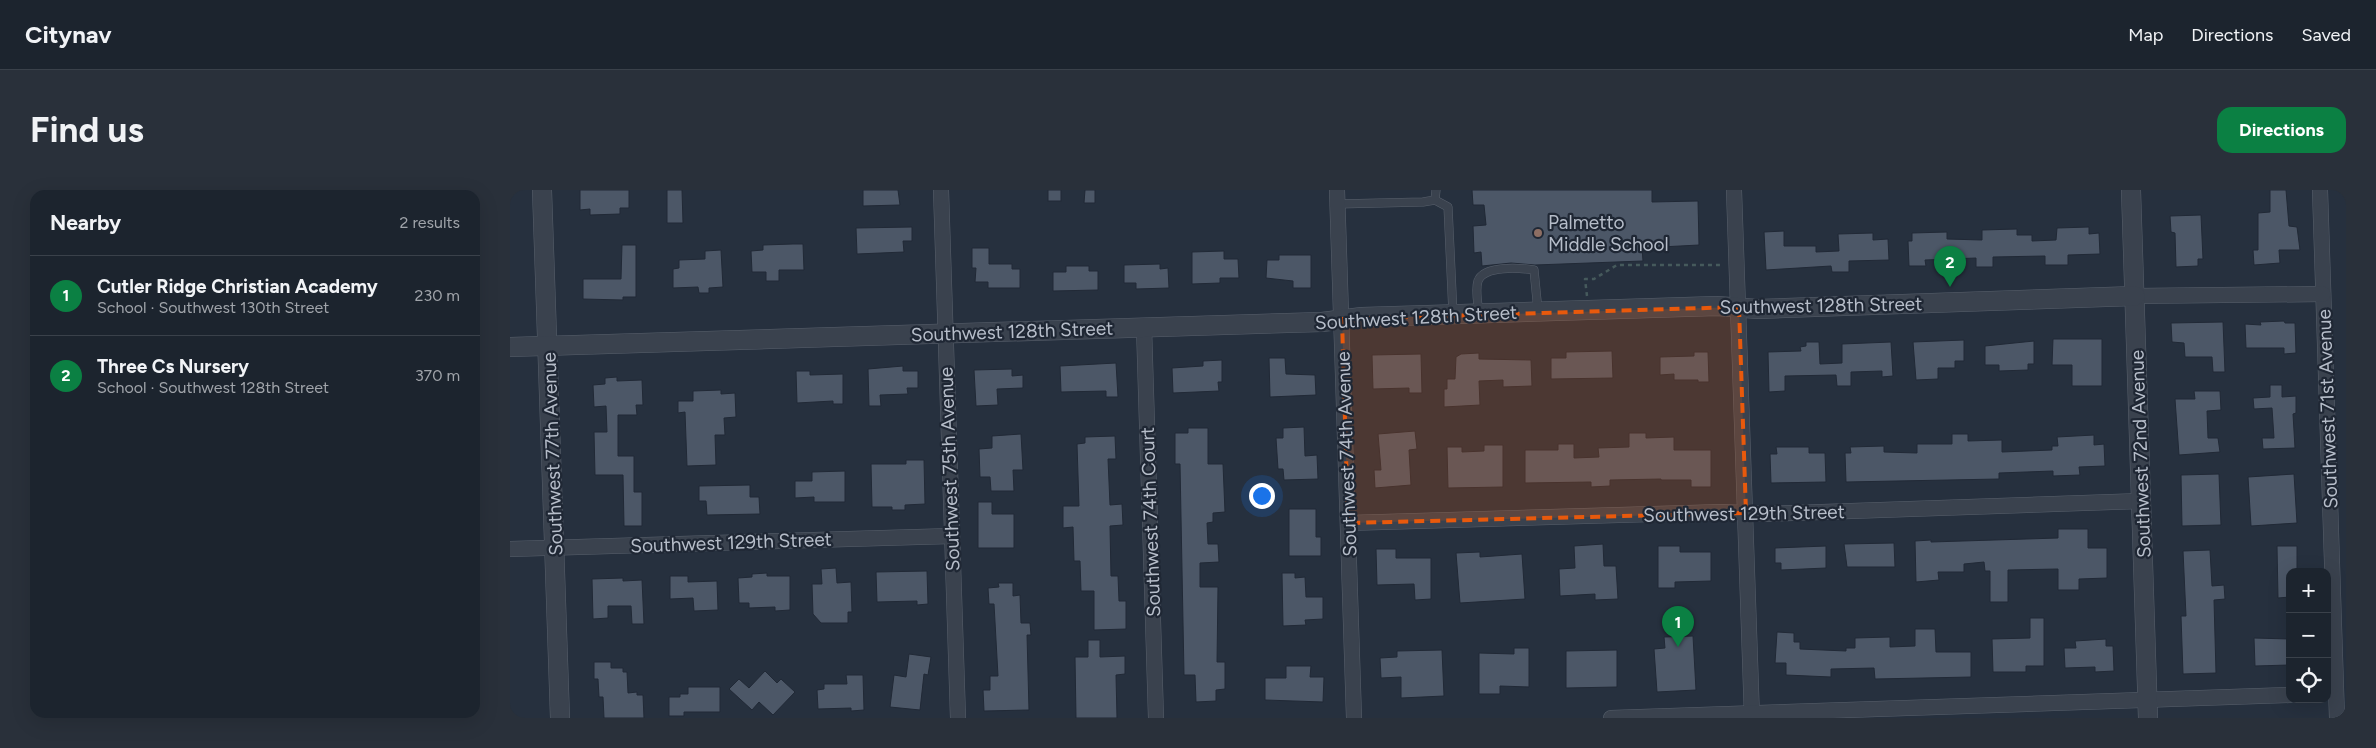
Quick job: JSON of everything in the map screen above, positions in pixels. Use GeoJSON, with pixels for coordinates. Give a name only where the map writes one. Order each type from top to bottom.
{"type":"FeatureCollection","features":[{"type":"Feature","properties":{"kind":"street","name":"Southwest 77th Avenue"},"geometry":{"type":"LineString","coordinates":[[542,190],[560,718]]}},
{"type":"Feature","properties":{"kind":"street","name":"Southwest 75th Avenue"},"geometry":{"type":"LineString","coordinates":[[942,190],[958,718]]}},
{"type":"Feature","properties":{"kind":"street"},"geometry":{"type":"LineString","coordinates":[[1734,190],[1752,716]]}},
{"type":"Feature","properties":{"kind":"street","name":"Southwest 72nd Avenue"},"geometry":{"type":"LineString","coordinates":[[2132,190],[2148,709]]}},
{"type":"Feature","properties":{"kind":"street","name":"Southwest 71st Avenue"},"geometry":{"type":"LineString","coordinates":[[2320,190],[2332,694],[2337,718]]}},
{"type":"Feature","properties":{"kind":"street","name":"Southwest 74th Avenue"},"geometry":{"type":"LineString","coordinates":[[1337,197],[1354,718]]}},
{"type":"Feature","properties":{"kind":"street","name":"Southwest 128th Street"},"geometry":{"type":"LineString","coordinates":[[510,347],[1144,327],[1538,311],[1717,306],[1738,308],[2135,296],[2323,294]]}},
{"type":"Feature","properties":{"kind":"street","name":"Southwest 74th Court"},"geometry":{"type":"LineString","coordinates":[[1144,327],[1156,718]]}},
{"type":"Feature","properties":{"kind":"street","name":"Southwest 129th Street"},"geometry":{"type":"LineString","coordinates":[[1348,523],[2141,501]]}},
{"type":"Feature","properties":{"kind":"street","name":"Southwest 129th Street"},"geometry":{"type":"LineString","coordinates":[[510,550],[952,536]]}},
{"type":"Feature","properties":{"kind":"street"},"geometry":{"type":"LineString","coordinates":[[1611,718],[2148,709],[2286,696]]}},
{"type":"Feature","properties":{"kind":"lane"},"geometry":{"type":"LineString","coordinates":[[1434,200],[1436,190]]}},
{"type":"Feature","properties":{"kind":"lane"},"geometry":{"type":"LineString","coordinates":[[1337,197],[1423,202],[1434,200],[1448,207],[1453,314]]}},
{"type":"Feature","properties":{"kind":"lane"},"geometry":{"type":"LineString","coordinates":[[1479,313],[1478,282],[1482,275],[1495,270],[1520,268],[1534,270],[1538,311]]}},
{"type":"Feature","properties":{"kind":"path"},"geometry":{"type":"LineString","coordinates":[[1587,296],[1586,279],[1594,279],[1617,264],[1723,264]]}},
{"type":"Feature","properties":{"kind":"highlighted area"},"geometry":{"type":"Polygon","coordinates":[[[1739,307],[1746,513],[1348,523],[1342,319],[1739,307]]]}},
{"type":"Feature","properties":{"kind":"building"},"geometry":{"type":"Polygon","coordinates":[[[580,190],[629,190],[629,208],[620,208],[620,214],[590,215],[590,209],[580,210],[580,190]]]}},
{"type":"Feature","properties":{"kind":"building"},"geometry":{"type":"Polygon","coordinates":[[[667,190],[682,190],[683,223],[667,223],[667,190]]]}},
{"type":"Feature","properties":{"kind":"building"},"geometry":{"type":"Polygon","coordinates":[[[863,190],[898,190],[900,205],[863,206],[863,190]]]}},
{"type":"Feature","properties":{"kind":"building"},"geometry":{"type":"Polygon","coordinates":[[[1048,190],[1061,190],[1061,201],[1048,201],[1048,190]]]}},
{"type":"Feature","properties":{"kind":"building"},"geometry":{"type":"Polygon","coordinates":[[[1085,190],[1095,190],[1095,203],[1084,203],[1085,190]]]}},
{"type":"Feature","properties":{"kind":"building"},"geometry":{"type":"Polygon","coordinates":[[[1472,190],[1652,190],[1652,202],[1698,201],[1699,245],[1642,248],[1643,261],[1535,265],[1511,263],[1482,266],[1481,252],[1474,253],[1473,226],[1486,225],[1484,205],[1473,205],[1472,190]]]}},
{"type":"Feature","properties":{"kind":"building"},"geometry":{"type":"Polygon","coordinates":[[[2270,190],[2286,190],[2289,226],[2297,227],[2300,250],[2279,250],[2280,263],[2254,265],[2253,250],[2258,250],[2258,213],[2270,212],[2270,190]]]}},
{"type":"Feature","properties":{"kind":"building"},"geometry":{"type":"Polygon","coordinates":[[[2201,215],[2203,259],[2198,259],[2198,266],[2176,267],[2175,233],[2171,232],[2170,216],[2201,215]]]}},
{"type":"Feature","properties":{"kind":"building"},"geometry":{"type":"Polygon","coordinates":[[[912,227],[912,241],[903,241],[904,252],[857,254],[856,228],[912,227]]]}},
{"type":"Feature","properties":{"kind":"building"},"geometry":{"type":"Polygon","coordinates":[[[2089,227],[2089,234],[2099,233],[2100,254],[2068,255],[2068,265],[2045,265],[2045,256],[1993,257],[1993,267],[1976,267],[1976,258],[1925,260],[1926,266],[1909,266],[1908,241],[1912,241],[1912,233],[1947,232],[1947,239],[1982,240],[1982,230],[2017,229],[2017,235],[2032,235],[2032,241],[2056,240],[2057,228],[2089,227]]]}},
{"type":"Feature","properties":{"kind":"building"},"geometry":{"type":"Polygon","coordinates":[[[1784,231],[1784,246],[1816,246],[1816,252],[1839,251],[1838,234],[1873,233],[1873,240],[1888,239],[1889,260],[1849,261],[1849,272],[1832,272],[1831,266],[1766,270],[1764,232],[1784,231]]]}},
{"type":"Feature","properties":{"kind":"building"},"geometry":{"type":"Polygon","coordinates":[[[803,244],[804,270],[779,270],[779,281],[766,281],[766,272],[752,272],[751,251],[763,250],[763,245],[803,244]]]}},
{"type":"Feature","properties":{"kind":"building"},"geometry":{"type":"Polygon","coordinates":[[[622,245],[636,245],[636,297],[623,297],[623,300],[583,299],[583,279],[621,279],[622,245]]]}},
{"type":"Feature","properties":{"kind":"building"},"geometry":{"type":"Polygon","coordinates":[[[972,248],[989,248],[989,264],[1012,264],[1012,269],[1020,269],[1020,288],[988,288],[988,282],[975,282],[976,268],[972,268],[972,248]]]}},
{"type":"Feature","properties":{"kind":"building"},"geometry":{"type":"Polygon","coordinates":[[[721,250],[723,287],[709,288],[709,293],[699,293],[698,287],[673,288],[673,269],[679,268],[679,260],[705,259],[705,251],[721,250]]]}},
{"type":"Feature","properties":{"kind":"building"},"geometry":{"type":"Polygon","coordinates":[[[1224,251],[1224,259],[1238,259],[1239,278],[1220,278],[1220,283],[1192,284],[1192,252],[1224,251]]]}},
{"type":"Feature","properties":{"kind":"building"},"geometry":{"type":"Polygon","coordinates":[[[1279,255],[1311,255],[1311,288],[1293,288],[1293,281],[1266,278],[1267,260],[1279,260],[1279,255]]]}},
{"type":"Feature","properties":{"kind":"building"},"geometry":{"type":"Polygon","coordinates":[[[1160,264],[1160,269],[1168,268],[1169,288],[1136,289],[1136,283],[1124,283],[1124,265],[1160,264]]]}},
{"type":"Feature","properties":{"kind":"building"},"geometry":{"type":"Polygon","coordinates":[[[1066,266],[1089,266],[1089,271],[1098,271],[1098,290],[1053,291],[1053,272],[1066,272],[1066,266]]]}},
{"type":"Feature","properties":{"kind":"building"},"geometry":{"type":"Polygon","coordinates":[[[2284,321],[2285,323],[2295,323],[2296,353],[2284,354],[2284,348],[2246,348],[2245,324],[2261,325],[2260,322],[2284,321]]]}},
{"type":"Feature","properties":{"kind":"building"},"geometry":{"type":"Polygon","coordinates":[[[2223,322],[2225,372],[2213,372],[2212,357],[2185,357],[2184,343],[2172,342],[2171,323],[2223,322]]]}},
{"type":"Feature","properties":{"kind":"building"},"geometry":{"type":"Polygon","coordinates":[[[2053,339],[2102,339],[2102,386],[2072,386],[2072,365],[2052,365],[2053,339]]]}},
{"type":"Feature","properties":{"kind":"building"},"geometry":{"type":"Polygon","coordinates":[[[1964,340],[1964,361],[1955,361],[1955,368],[1938,368],[1938,379],[1916,380],[1913,342],[1964,340]]]}},
{"type":"Feature","properties":{"kind":"building"},"geometry":{"type":"Polygon","coordinates":[[[2034,341],[2034,364],[2028,364],[2028,370],[1999,371],[1999,365],[1985,365],[1985,346],[2034,341]]]}},
{"type":"Feature","properties":{"kind":"building"},"geometry":{"type":"Polygon","coordinates":[[[1806,342],[1819,342],[1820,364],[1842,363],[1842,344],[1891,342],[1893,376],[1882,377],[1882,371],[1851,372],[1851,386],[1837,386],[1836,375],[1785,376],[1785,391],[1769,392],[1768,352],[1801,351],[1800,347],[1806,346],[1806,342]]]}},
{"type":"Feature","properties":{"kind":"building"},"geometry":{"type":"Polygon","coordinates":[[[1612,351],[1613,378],[1551,379],[1551,358],[1566,358],[1566,352],[1612,351]]]}},
{"type":"Feature","properties":{"kind":"building"},"geometry":{"type":"Polygon","coordinates":[[[1694,352],[1708,352],[1709,382],[1674,380],[1674,374],[1660,375],[1660,357],[1694,356],[1694,352]]]}},
{"type":"Feature","properties":{"kind":"building"},"geometry":{"type":"Polygon","coordinates":[[[1479,353],[1479,359],[1531,360],[1532,386],[1503,387],[1503,380],[1479,381],[1480,405],[1444,407],[1444,389],[1447,389],[1447,379],[1455,379],[1456,357],[1461,354],[1479,353]]]}},
{"type":"Feature","properties":{"kind":"building"},"geometry":{"type":"Polygon","coordinates":[[[1421,354],[1422,393],[1409,393],[1409,388],[1373,389],[1372,355],[1421,354]]]}},
{"type":"Feature","properties":{"kind":"building"},"geometry":{"type":"Polygon","coordinates":[[[1269,358],[1285,358],[1286,374],[1315,375],[1316,395],[1270,397],[1269,358]]]}},
{"type":"Feature","properties":{"kind":"building"},"geometry":{"type":"Polygon","coordinates":[[[1222,360],[1222,382],[1218,382],[1219,391],[1173,393],[1172,368],[1203,366],[1203,361],[1222,360]]]}},
{"type":"Feature","properties":{"kind":"building"},"geometry":{"type":"Polygon","coordinates":[[[1116,363],[1118,397],[1106,397],[1106,391],[1061,392],[1060,366],[1116,363]]]}},
{"type":"Feature","properties":{"kind":"building"},"geometry":{"type":"Polygon","coordinates":[[[903,366],[903,371],[918,371],[918,388],[907,388],[908,394],[880,395],[881,406],[869,406],[868,369],[903,366]]]}},
{"type":"Feature","properties":{"kind":"building"},"geometry":{"type":"Polygon","coordinates":[[[1012,369],[1012,376],[1023,375],[1023,388],[997,389],[998,405],[976,406],[974,370],[1012,369]]]}},
{"type":"Feature","properties":{"kind":"building"},"geometry":{"type":"Polygon","coordinates":[[[796,371],[810,371],[810,375],[843,374],[843,404],[833,404],[833,401],[797,403],[796,371]]]}},
{"type":"Feature","properties":{"kind":"building"},"geometry":{"type":"Polygon","coordinates":[[[617,377],[617,381],[642,380],[643,405],[636,405],[637,415],[618,415],[618,456],[634,456],[634,492],[642,492],[642,526],[624,526],[623,475],[595,475],[594,432],[607,432],[606,406],[594,407],[593,385],[605,384],[605,378],[617,377]]]}},
{"type":"Feature","properties":{"kind":"building"},"geometry":{"type":"Polygon","coordinates":[[[2270,385],[2282,385],[2282,397],[2296,396],[2296,413],[2293,414],[2295,448],[2263,449],[2262,438],[2274,438],[2272,408],[2254,409],[2253,398],[2270,397],[2270,385]]]}},
{"type":"Feature","properties":{"kind":"building"},"geometry":{"type":"Polygon","coordinates":[[[721,390],[721,394],[735,393],[736,417],[724,418],[725,435],[715,435],[716,465],[687,466],[685,412],[678,413],[678,401],[693,401],[693,391],[721,390]]]}},
{"type":"Feature","properties":{"kind":"building"},"geometry":{"type":"Polygon","coordinates":[[[2194,391],[2220,391],[2221,410],[2207,411],[2208,438],[2218,438],[2220,452],[2179,455],[2175,399],[2195,399],[2194,391]]]}},
{"type":"Feature","properties":{"kind":"building"},"geometry":{"type":"Polygon","coordinates":[[[1304,427],[1305,456],[1317,455],[1318,479],[1284,480],[1283,469],[1278,469],[1276,438],[1283,438],[1283,428],[1304,427]]]}},
{"type":"Feature","properties":{"kind":"building"},"geometry":{"type":"Polygon","coordinates":[[[1188,428],[1208,428],[1208,464],[1223,464],[1225,512],[1213,513],[1213,522],[1207,523],[1208,544],[1218,544],[1219,562],[1200,563],[1200,587],[1218,587],[1217,662],[1225,662],[1225,689],[1216,690],[1216,701],[1196,702],[1195,675],[1184,675],[1180,464],[1175,464],[1175,433],[1188,433],[1188,428]]]}},
{"type":"Feature","properties":{"kind":"building"},"geometry":{"type":"Polygon","coordinates":[[[1415,431],[1417,449],[1409,450],[1411,485],[1375,488],[1374,470],[1381,470],[1378,434],[1415,431]]]}},
{"type":"Feature","properties":{"kind":"building"},"geometry":{"type":"Polygon","coordinates":[[[1629,433],[1646,433],[1646,438],[1674,437],[1674,450],[1711,450],[1711,487],[1691,487],[1691,480],[1661,479],[1610,480],[1610,486],[1591,487],[1591,482],[1525,483],[1525,450],[1558,450],[1558,444],[1574,444],[1574,458],[1599,457],[1598,448],[1629,447],[1629,433]]]}},
{"type":"Feature","properties":{"kind":"building"},"geometry":{"type":"Polygon","coordinates":[[[1021,434],[1023,470],[1013,470],[1014,491],[991,491],[990,477],[980,477],[979,449],[992,448],[992,436],[1021,434]]]}},
{"type":"Feature","properties":{"kind":"building"},"geometry":{"type":"Polygon","coordinates":[[[1952,434],[1968,434],[1968,441],[2002,440],[2002,452],[2052,450],[2052,446],[2058,446],[2057,437],[2094,435],[2094,445],[2104,444],[2105,466],[2079,467],[2080,475],[2053,476],[2053,471],[1999,473],[1999,479],[1846,482],[1845,453],[1851,453],[1850,447],[1884,446],[1884,452],[1917,453],[1917,444],[1952,444],[1952,434]]]}},
{"type":"Feature","properties":{"kind":"building"},"geometry":{"type":"Polygon","coordinates":[[[1115,436],[1116,459],[1108,459],[1110,505],[1122,504],[1123,525],[1110,526],[1111,576],[1118,576],[1119,601],[1126,601],[1126,629],[1094,630],[1094,591],[1081,591],[1080,561],[1074,561],[1073,527],[1063,528],[1063,506],[1079,506],[1077,444],[1085,443],[1085,437],[1115,436]]]}},
{"type":"Feature","properties":{"kind":"building"},"geometry":{"type":"Polygon","coordinates":[[[1484,445],[1503,445],[1503,487],[1448,488],[1447,447],[1462,447],[1462,452],[1484,451],[1484,445]]]}},
{"type":"Feature","properties":{"kind":"building"},"geometry":{"type":"Polygon","coordinates":[[[1776,447],[1809,447],[1809,453],[1825,453],[1826,482],[1771,483],[1770,454],[1777,454],[1776,447]]]}},
{"type":"Feature","properties":{"kind":"building"},"geometry":{"type":"Polygon","coordinates":[[[906,460],[924,460],[925,504],[905,505],[905,510],[892,510],[892,507],[872,507],[871,464],[906,464],[906,460]]]}},
{"type":"Feature","properties":{"kind":"building"},"geometry":{"type":"Polygon","coordinates":[[[845,471],[845,502],[814,502],[814,497],[795,498],[795,481],[812,481],[812,472],[845,471]]]}},
{"type":"Feature","properties":{"kind":"building"},"geometry":{"type":"Polygon","coordinates":[[[2219,474],[2221,525],[2182,526],[2181,475],[2219,474]]]}},
{"type":"Feature","properties":{"kind":"building"},"geometry":{"type":"Polygon","coordinates":[[[2294,474],[2297,523],[2251,526],[2248,477],[2294,474]]]}},
{"type":"Feature","properties":{"kind":"building"},"geometry":{"type":"Polygon","coordinates":[[[750,485],[750,497],[759,497],[760,514],[707,515],[706,501],[699,501],[699,486],[750,485]]]}},
{"type":"Feature","properties":{"kind":"building"},"geometry":{"type":"Polygon","coordinates":[[[978,502],[992,502],[992,514],[1014,514],[1014,548],[978,548],[978,502]]]}},
{"type":"Feature","properties":{"kind":"building"},"geometry":{"type":"Polygon","coordinates":[[[1289,509],[1316,509],[1316,537],[1321,537],[1321,556],[1289,556],[1289,509]]]}},
{"type":"Feature","properties":{"kind":"building"},"geometry":{"type":"Polygon","coordinates":[[[2058,529],[2088,529],[2088,548],[2107,548],[2107,578],[2079,579],[2079,590],[2058,590],[2058,569],[2008,570],[2008,602],[1990,602],[1990,571],[1985,571],[1984,562],[1964,564],[1964,572],[1938,572],[1939,580],[1916,582],[1915,541],[2058,538],[2058,529]]]}},
{"type":"Feature","properties":{"kind":"building"},"geometry":{"type":"Polygon","coordinates":[[[1894,543],[1895,567],[1847,567],[1844,544],[1894,543]]]}},
{"type":"Feature","properties":{"kind":"building"},"geometry":{"type":"Polygon","coordinates":[[[1603,544],[1604,566],[1616,566],[1618,599],[1595,600],[1595,594],[1560,596],[1559,569],[1575,568],[1574,546],[1603,544]]]}},
{"type":"Feature","properties":{"kind":"building"},"geometry":{"type":"Polygon","coordinates":[[[1658,546],[1680,546],[1680,552],[1711,552],[1711,581],[1675,582],[1675,588],[1658,588],[1658,546]]]}},
{"type":"Feature","properties":{"kind":"building"},"geometry":{"type":"Polygon","coordinates":[[[1826,546],[1826,568],[1781,570],[1781,563],[1775,563],[1775,548],[1826,546]]]}},
{"type":"Feature","properties":{"kind":"building"},"geometry":{"type":"Polygon","coordinates":[[[2277,546],[2297,546],[2297,568],[2286,568],[2286,597],[2278,598],[2277,546]]]}},
{"type":"Feature","properties":{"kind":"building"},"geometry":{"type":"Polygon","coordinates":[[[1376,549],[1396,549],[1396,558],[1431,558],[1431,599],[1415,600],[1414,584],[1377,585],[1376,549]]]}},
{"type":"Feature","properties":{"kind":"building"},"geometry":{"type":"Polygon","coordinates":[[[2210,550],[2212,586],[2224,585],[2225,599],[2214,600],[2216,673],[2183,674],[2181,616],[2186,616],[2183,551],[2210,550]]]}},
{"type":"Feature","properties":{"kind":"building"},"geometry":{"type":"Polygon","coordinates":[[[1480,552],[1480,557],[1522,554],[1525,599],[1460,603],[1456,553],[1480,552]]]}},
{"type":"Feature","properties":{"kind":"building"},"geometry":{"type":"Polygon","coordinates":[[[836,568],[837,583],[851,582],[852,612],[848,612],[848,623],[821,623],[813,614],[812,584],[822,584],[821,569],[836,568]]]}},
{"type":"Feature","properties":{"kind":"building"},"geometry":{"type":"Polygon","coordinates":[[[927,571],[928,604],[917,605],[917,601],[877,602],[876,572],[927,571]]]}},
{"type":"Feature","properties":{"kind":"building"},"geometry":{"type":"Polygon","coordinates":[[[767,573],[767,576],[790,576],[790,610],[775,611],[775,607],[749,608],[749,603],[739,603],[738,578],[752,577],[752,574],[767,573]]]}},
{"type":"Feature","properties":{"kind":"building"},"geometry":{"type":"Polygon","coordinates":[[[1282,573],[1295,573],[1295,578],[1305,577],[1306,597],[1323,597],[1323,619],[1305,620],[1306,625],[1283,626],[1282,573]]]}},
{"type":"Feature","properties":{"kind":"building"},"geometry":{"type":"Polygon","coordinates":[[[670,576],[688,576],[688,582],[717,581],[718,610],[694,611],[693,598],[670,599],[670,576]]]}},
{"type":"Feature","properties":{"kind":"building"},"geometry":{"type":"Polygon","coordinates":[[[623,578],[623,581],[642,580],[644,624],[632,624],[631,606],[608,606],[608,618],[593,619],[592,579],[623,578]]]}},
{"type":"Feature","properties":{"kind":"building"},"geometry":{"type":"Polygon","coordinates":[[[998,583],[1013,583],[1013,596],[1020,595],[1021,623],[1030,623],[1031,635],[1027,635],[1029,710],[984,711],[983,690],[990,690],[990,676],[998,676],[994,604],[989,604],[988,588],[999,587],[998,583]]]}},
{"type":"Feature","properties":{"kind":"building"},"geometry":{"type":"Polygon","coordinates":[[[2030,618],[2044,618],[2044,666],[2026,666],[2026,672],[1993,672],[1992,639],[2030,638],[2030,618]]]}},
{"type":"Feature","properties":{"kind":"building"},"geometry":{"type":"Polygon","coordinates":[[[1915,629],[1935,629],[1936,652],[1971,652],[1971,677],[1875,679],[1874,668],[1831,669],[1831,677],[1786,675],[1786,663],[1775,663],[1777,632],[1794,633],[1794,642],[1800,642],[1800,649],[1846,651],[1846,648],[1855,648],[1855,638],[1890,637],[1890,647],[1915,646],[1915,629]]]}},
{"type":"Feature","properties":{"kind":"building"},"geometry":{"type":"Polygon","coordinates":[[[1693,636],[1696,690],[1657,692],[1654,649],[1665,648],[1664,637],[1693,636]]]}},
{"type":"Feature","properties":{"kind":"building"},"geometry":{"type":"Polygon","coordinates":[[[2254,638],[2286,639],[2286,665],[2255,666],[2254,638]]]}},
{"type":"Feature","properties":{"kind":"building"},"geometry":{"type":"Polygon","coordinates":[[[2106,639],[2106,646],[2113,646],[2114,671],[2095,672],[2095,667],[2065,668],[2064,648],[2076,648],[2075,641],[2106,639]]]}},
{"type":"Feature","properties":{"kind":"building"},"geometry":{"type":"Polygon","coordinates":[[[1088,640],[1100,640],[1100,657],[1125,656],[1125,674],[1116,675],[1117,718],[1076,718],[1075,657],[1088,657],[1088,640]]]}},
{"type":"Feature","properties":{"kind":"building"},"geometry":{"type":"Polygon","coordinates":[[[1514,648],[1529,648],[1529,687],[1500,686],[1500,694],[1479,694],[1479,653],[1514,654],[1514,648]]]}},
{"type":"Feature","properties":{"kind":"building"},"geometry":{"type":"Polygon","coordinates":[[[1442,650],[1444,696],[1401,698],[1401,677],[1381,678],[1380,658],[1397,657],[1397,651],[1442,650]]]}},
{"type":"Feature","properties":{"kind":"building"},"geometry":{"type":"Polygon","coordinates":[[[1617,650],[1617,687],[1566,688],[1566,651],[1617,650]]]}},
{"type":"Feature","properties":{"kind":"building"},"geometry":{"type":"Polygon","coordinates":[[[909,654],[931,657],[928,675],[924,674],[920,710],[890,707],[894,675],[906,677],[909,654]]]}},
{"type":"Feature","properties":{"kind":"building"},"geometry":{"type":"Polygon","coordinates":[[[594,662],[611,662],[611,668],[623,668],[623,672],[627,672],[628,693],[637,692],[637,695],[643,695],[644,718],[604,718],[603,697],[599,697],[598,679],[594,679],[594,662]]]}},
{"type":"Feature","properties":{"kind":"building"},"geometry":{"type":"Polygon","coordinates":[[[1286,666],[1311,666],[1310,677],[1324,677],[1323,702],[1265,700],[1265,678],[1286,678],[1286,666]]]}},
{"type":"Feature","properties":{"kind":"building"},"geometry":{"type":"Polygon","coordinates":[[[765,671],[777,683],[781,679],[795,692],[773,715],[759,702],[752,710],[729,689],[739,679],[749,688],[765,671]]]}},
{"type":"Feature","properties":{"kind":"building"},"geometry":{"type":"Polygon","coordinates":[[[846,675],[863,675],[864,710],[851,711],[851,708],[818,709],[817,690],[824,689],[824,684],[847,684],[846,675]]]}},
{"type":"Feature","properties":{"kind":"building"},"geometry":{"type":"Polygon","coordinates":[[[688,687],[720,687],[720,712],[684,712],[684,716],[669,716],[669,697],[680,697],[680,694],[688,694],[688,687]]]}},
{"type":"Feature","properties":{"kind":"place","name":"Palmetto Middle School"},"geometry":{"type":"Point","coordinates":[1538,233]}},
{"type":"Feature","properties":{"kind":"place","name":"Three Cs Nursery"},"geometry":{"type":"Point","coordinates":[1950,287]}},
{"type":"Feature","properties":{"kind":"place","name":"Cutler Ridge Christian Academy"},"geometry":{"type":"Point","coordinates":[1678,647]}}]}
